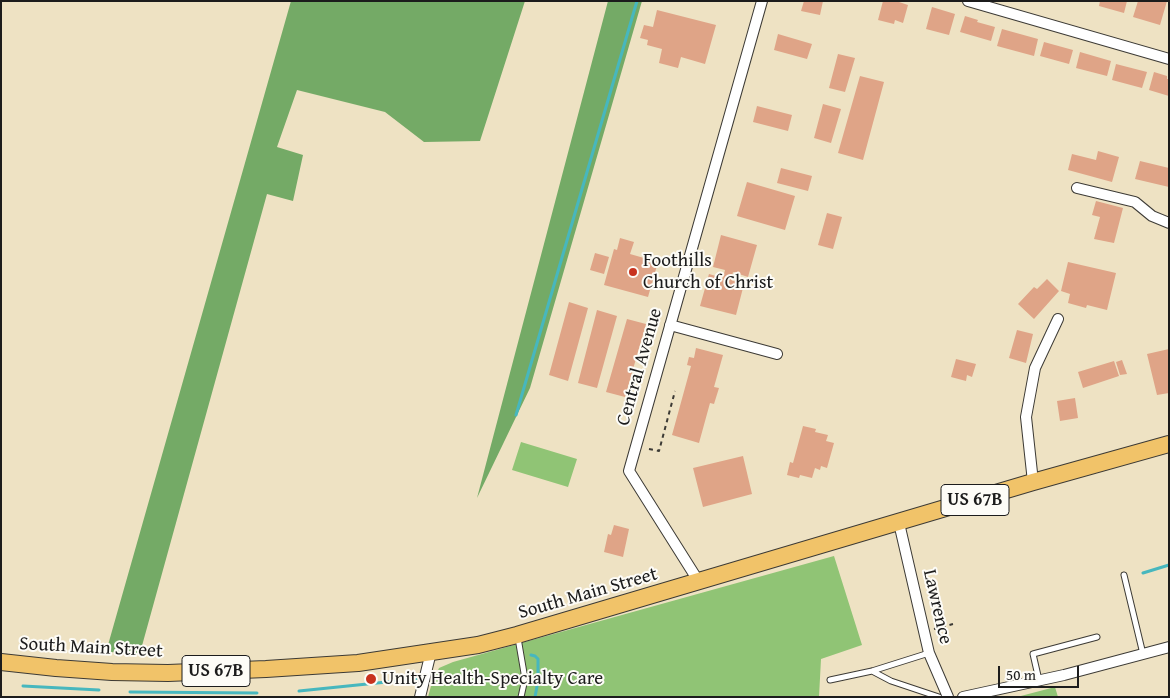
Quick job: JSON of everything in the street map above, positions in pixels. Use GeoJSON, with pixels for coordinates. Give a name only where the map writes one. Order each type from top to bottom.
{"type":"FeatureCollection","features":[{"type":"Feature","properties":{"kind":"main road","name":"South Main Street"},"geometry":{"type":"LineString","coordinates":[[1,662],[112,672],[168,673],[358,663],[478,645],[699,582],[1033,482],[1168,445]]}},
{"type":"Feature","properties":{"kind":"street","name":"Central Avenue"},"geometry":{"type":"LineString","coordinates":[[699,582],[629,471],[762,1]]}},
{"type":"Feature","properties":{"kind":"street"},"geometry":{"type":"LineString","coordinates":[[968,1],[1169,59]]}},
{"type":"Feature","properties":{"kind":"street"},"geometry":{"type":"LineString","coordinates":[[1077,188],[1135,202],[1152,216],[1169,223]]}},
{"type":"Feature","properties":{"kind":"street"},"geometry":{"type":"LineString","coordinates":[[1033,482],[1026,417],[1035,368],[1058,319]]}},
{"type":"Feature","properties":{"kind":"street"},"geometry":{"type":"LineString","coordinates":[[670,324],[777,354]]}},
{"type":"Feature","properties":{"kind":"street","name":"Lawrence"},"geometry":{"type":"LineString","coordinates":[[899,523],[929,653],[948,697]]}},
{"type":"Feature","properties":{"kind":"street"},"geometry":{"type":"LineString","coordinates":[[964,697],[1169,647]]}},
{"type":"Feature","properties":{"kind":"street"},"geometry":{"type":"LineString","coordinates":[[420,697],[431,652]]}},
{"type":"Feature","properties":{"kind":"lane"},"geometry":{"type":"LineString","coordinates":[[1124,575],[1143,654]]}},
{"type":"Feature","properties":{"kind":"lane"},"geometry":{"type":"LineString","coordinates":[[517,635],[526,679],[521,697]]}},
{"type":"Feature","properties":{"kind":"lane"},"geometry":{"type":"LineString","coordinates":[[1039,680],[1033,654],[1097,638]]}},
{"type":"Feature","properties":{"kind":"lane"},"geometry":{"type":"LineString","coordinates":[[830,680],[872,671],[929,653]]}},
{"type":"Feature","properties":{"kind":"lane"},"geometry":{"type":"LineString","coordinates":[[872,671],[891,681],[940,697]]}},
{"type":"Feature","properties":{"kind":"path"},"geometry":{"type":"LineString","coordinates":[[649,448],[658,451],[675,391]]}},
{"type":"Feature","properties":{"kind":"path"},"geometry":{"type":"LineString","coordinates":[[933,630],[953,624]]}},
{"type":"Feature","properties":{"kind":"green space"},"geometry":{"type":"Polygon","coordinates":[[[291,1],[525,1],[480,141],[424,142],[385,112],[297,90],[277,147],[303,155],[293,201],[267,194],[140,653],[106,652],[291,1]]]}},
{"type":"Feature","properties":{"kind":"green space"},"geometry":{"type":"Polygon","coordinates":[[[608,1],[642,1],[530,388],[477,498],[608,1]]]}},
{"type":"Feature","properties":{"kind":"green space"},"geometry":{"type":"Polygon","coordinates":[[[521,442],[577,459],[568,487],[512,470],[521,442]]]}},
{"type":"Feature","properties":{"kind":"green space"},"geometry":{"type":"Polygon","coordinates":[[[834,556],[862,645],[821,659],[819,697],[428,697],[439,668],[453,662],[834,556]]]}},
{"type":"Feature","properties":{"kind":"green space"},"geometry":{"type":"Polygon","coordinates":[[[1055,687],[1058,697],[1017,697],[1055,687]]]}},
{"type":"Feature","properties":{"kind":"building"},"geometry":{"type":"Polygon","coordinates":[[[804,1],[823,1],[820,15],[801,11],[804,1]]]}},
{"type":"Feature","properties":{"kind":"building"},"geometry":{"type":"Polygon","coordinates":[[[883,1],[896,1],[908,5],[903,23],[895,20],[894,24],[878,20],[883,1]]]}},
{"type":"Feature","properties":{"kind":"building"},"geometry":{"type":"Polygon","coordinates":[[[1100,1],[1127,1],[1124,13],[1099,6],[1100,1]]]}},
{"type":"Feature","properties":{"kind":"building"},"geometry":{"type":"Polygon","coordinates":[[[1138,1],[1167,1],[1160,25],[1133,17],[1138,1]]]}},
{"type":"Feature","properties":{"kind":"building"},"geometry":{"type":"Polygon","coordinates":[[[932,7],[955,14],[949,35],[926,29],[932,7]]]}},
{"type":"Feature","properties":{"kind":"building"},"geometry":{"type":"Polygon","coordinates":[[[657,10],[716,25],[705,64],[681,57],[678,68],[659,63],[662,49],[647,45],[648,40],[640,38],[644,25],[653,27],[657,10]]]}},
{"type":"Feature","properties":{"kind":"building"},"geometry":{"type":"Polygon","coordinates":[[[965,16],[978,20],[977,22],[995,27],[991,41],[960,32],[965,16]]]}},
{"type":"Feature","properties":{"kind":"building"},"geometry":{"type":"Polygon","coordinates":[[[1002,29],[1038,39],[1034,56],[997,46],[1002,29]]]}},
{"type":"Feature","properties":{"kind":"building"},"geometry":{"type":"Polygon","coordinates":[[[778,34],[812,44],[807,59],[774,50],[778,34]]]}},
{"type":"Feature","properties":{"kind":"building"},"geometry":{"type":"Polygon","coordinates":[[[1044,42],[1073,50],[1069,64],[1040,56],[1044,42]]]}},
{"type":"Feature","properties":{"kind":"building"},"geometry":{"type":"Polygon","coordinates":[[[1080,52],[1111,61],[1107,76],[1076,68],[1080,52]]]}},
{"type":"Feature","properties":{"kind":"building"},"geometry":{"type":"Polygon","coordinates":[[[838,54],[855,58],[845,92],[829,88],[838,54]]]}},
{"type":"Feature","properties":{"kind":"building"},"geometry":{"type":"Polygon","coordinates":[[[1116,64],[1147,72],[1142,88],[1112,80],[1116,64]]]}},
{"type":"Feature","properties":{"kind":"building"},"geometry":{"type":"Polygon","coordinates":[[[1154,72],[1167,76],[1167,79],[1169,79],[1169,96],[1149,90],[1154,72]]]}},
{"type":"Feature","properties":{"kind":"building"},"geometry":{"type":"Polygon","coordinates":[[[860,76],[884,82],[863,160],[838,153],[860,76]]]}},
{"type":"Feature","properties":{"kind":"building"},"geometry":{"type":"Polygon","coordinates":[[[823,104],[841,109],[831,143],[814,138],[823,104]]]}},
{"type":"Feature","properties":{"kind":"building"},"geometry":{"type":"Polygon","coordinates":[[[757,106],[792,115],[788,131],[753,122],[757,106]]]}},
{"type":"Feature","properties":{"kind":"building"},"geometry":{"type":"Polygon","coordinates":[[[1098,151],[1119,157],[1112,182],[1068,170],[1072,154],[1096,160],[1098,151]]]}},
{"type":"Feature","properties":{"kind":"building"},"geometry":{"type":"Polygon","coordinates":[[[1140,161],[1169,168],[1169,187],[1135,179],[1140,161]]]}},
{"type":"Feature","properties":{"kind":"building"},"geometry":{"type":"Polygon","coordinates":[[[781,168],[812,176],[808,191],[777,183],[781,168]]]}},
{"type":"Feature","properties":{"kind":"building"},"geometry":{"type":"Polygon","coordinates":[[[747,182],[795,196],[785,230],[737,216],[747,182]]]}},
{"type":"Feature","properties":{"kind":"building"},"geometry":{"type":"Polygon","coordinates":[[[1096,201],[1123,208],[1114,243],[1094,239],[1100,217],[1092,215],[1096,201]]]}},
{"type":"Feature","properties":{"kind":"building"},"geometry":{"type":"Polygon","coordinates":[[[827,213],[842,217],[833,249],[818,245],[827,213]]]}},
{"type":"Feature","properties":{"kind":"building"},"geometry":{"type":"Polygon","coordinates":[[[721,235],[757,245],[748,277],[733,272],[731,280],[744,284],[736,315],[700,306],[709,274],[723,278],[725,270],[713,267],[721,235]]]}},
{"type":"Feature","properties":{"kind":"building"},"geometry":{"type":"Polygon","coordinates":[[[620,238],[634,242],[630,254],[658,262],[648,297],[604,285],[614,249],[617,250],[620,238]]]}},
{"type":"Feature","properties":{"kind":"building"},"geometry":{"type":"Polygon","coordinates":[[[595,253],[609,257],[604,274],[590,270],[595,253]]]}},
{"type":"Feature","properties":{"kind":"building"},"geometry":{"type":"Polygon","coordinates":[[[1068,262],[1116,273],[1107,310],[1087,305],[1086,308],[1068,303],[1070,294],[1061,291],[1068,262]]]}},
{"type":"Feature","properties":{"kind":"building"},"geometry":{"type":"Polygon","coordinates":[[[1047,279],[1059,291],[1034,319],[1018,304],[1034,287],[1037,289],[1047,279]]]}},
{"type":"Feature","properties":{"kind":"building"},"geometry":{"type":"Polygon","coordinates":[[[569,302],[588,308],[568,381],[549,375],[569,302]]]}},
{"type":"Feature","properties":{"kind":"building"},"geometry":{"type":"Polygon","coordinates":[[[597,310],[617,316],[597,388],[578,383],[597,310]]]}},
{"type":"Feature","properties":{"kind":"building"},"geometry":{"type":"Polygon","coordinates":[[[627,319],[646,324],[625,397],[606,392],[627,319]]]}},
{"type":"Feature","properties":{"kind":"building"},"geometry":{"type":"Polygon","coordinates":[[[1017,330],[1033,334],[1026,363],[1009,358],[1017,330]]]}},
{"type":"Feature","properties":{"kind":"building"},"geometry":{"type":"Polygon","coordinates":[[[696,348],[723,355],[714,387],[719,388],[714,404],[710,403],[699,443],[672,435],[691,366],[687,365],[689,357],[694,358],[696,348]]]}},
{"type":"Feature","properties":{"kind":"building"},"geometry":{"type":"Polygon","coordinates":[[[1169,349],[1169,393],[1157,395],[1147,354],[1169,349]]]}},
{"type":"Feature","properties":{"kind":"building"},"geometry":{"type":"Polygon","coordinates":[[[956,359],[976,364],[972,377],[967,375],[966,381],[951,377],[956,359]]]}},
{"type":"Feature","properties":{"kind":"building"},"geometry":{"type":"Polygon","coordinates":[[[1122,360],[1127,374],[1120,375],[1116,362],[1122,360]]]}},
{"type":"Feature","properties":{"kind":"building"},"geometry":{"type":"Polygon","coordinates":[[[1114,361],[1119,376],[1083,388],[1078,372],[1114,361]]]}},
{"type":"Feature","properties":{"kind":"building"},"geometry":{"type":"Polygon","coordinates":[[[1075,398],[1078,418],[1060,421],[1057,401],[1075,398]]]}},
{"type":"Feature","properties":{"kind":"building"},"geometry":{"type":"Polygon","coordinates":[[[803,426],[816,429],[815,432],[828,435],[826,441],[834,443],[827,468],[821,466],[820,470],[815,468],[812,478],[800,475],[799,478],[787,475],[790,462],[793,463],[803,426]]]}},
{"type":"Feature","properties":{"kind":"building"},"geometry":{"type":"Polygon","coordinates":[[[743,456],[752,494],[703,507],[693,468],[743,456]]]}},
{"type":"Feature","properties":{"kind":"building"},"geometry":{"type":"Polygon","coordinates":[[[614,525],[629,529],[623,557],[604,552],[608,534],[611,535],[614,525]]]}},
{"type":"Feature","properties":{"kind":"waterway"},"geometry":{"type":"LineString","coordinates":[[516,415],[637,1]]}},
{"type":"Feature","properties":{"kind":"waterway"},"geometry":{"type":"LineString","coordinates":[[1143,573],[1169,565]]}},
{"type":"Feature","properties":{"kind":"waterway"},"geometry":{"type":"LineString","coordinates":[[531,655],[538,659],[538,681],[535,697]]}},
{"type":"Feature","properties":{"kind":"waterway"},"geometry":{"type":"LineString","coordinates":[[299,691],[416,679]]}},
{"type":"Feature","properties":{"kind":"waterway"},"geometry":{"type":"LineString","coordinates":[[23,686],[99,690]]}},
{"type":"Feature","properties":{"kind":"waterway"},"geometry":{"type":"LineString","coordinates":[[130,692],[257,693]]}},
{"type":"Feature","properties":{"kind":"place","name":"Foothills Church of Christ"},"geometry":{"type":"Point","coordinates":[633,272]}},
{"type":"Feature","properties":{"kind":"place","name":"Unity Health-Specialty Care"},"geometry":{"type":"Point","coordinates":[371,679]}}]}
